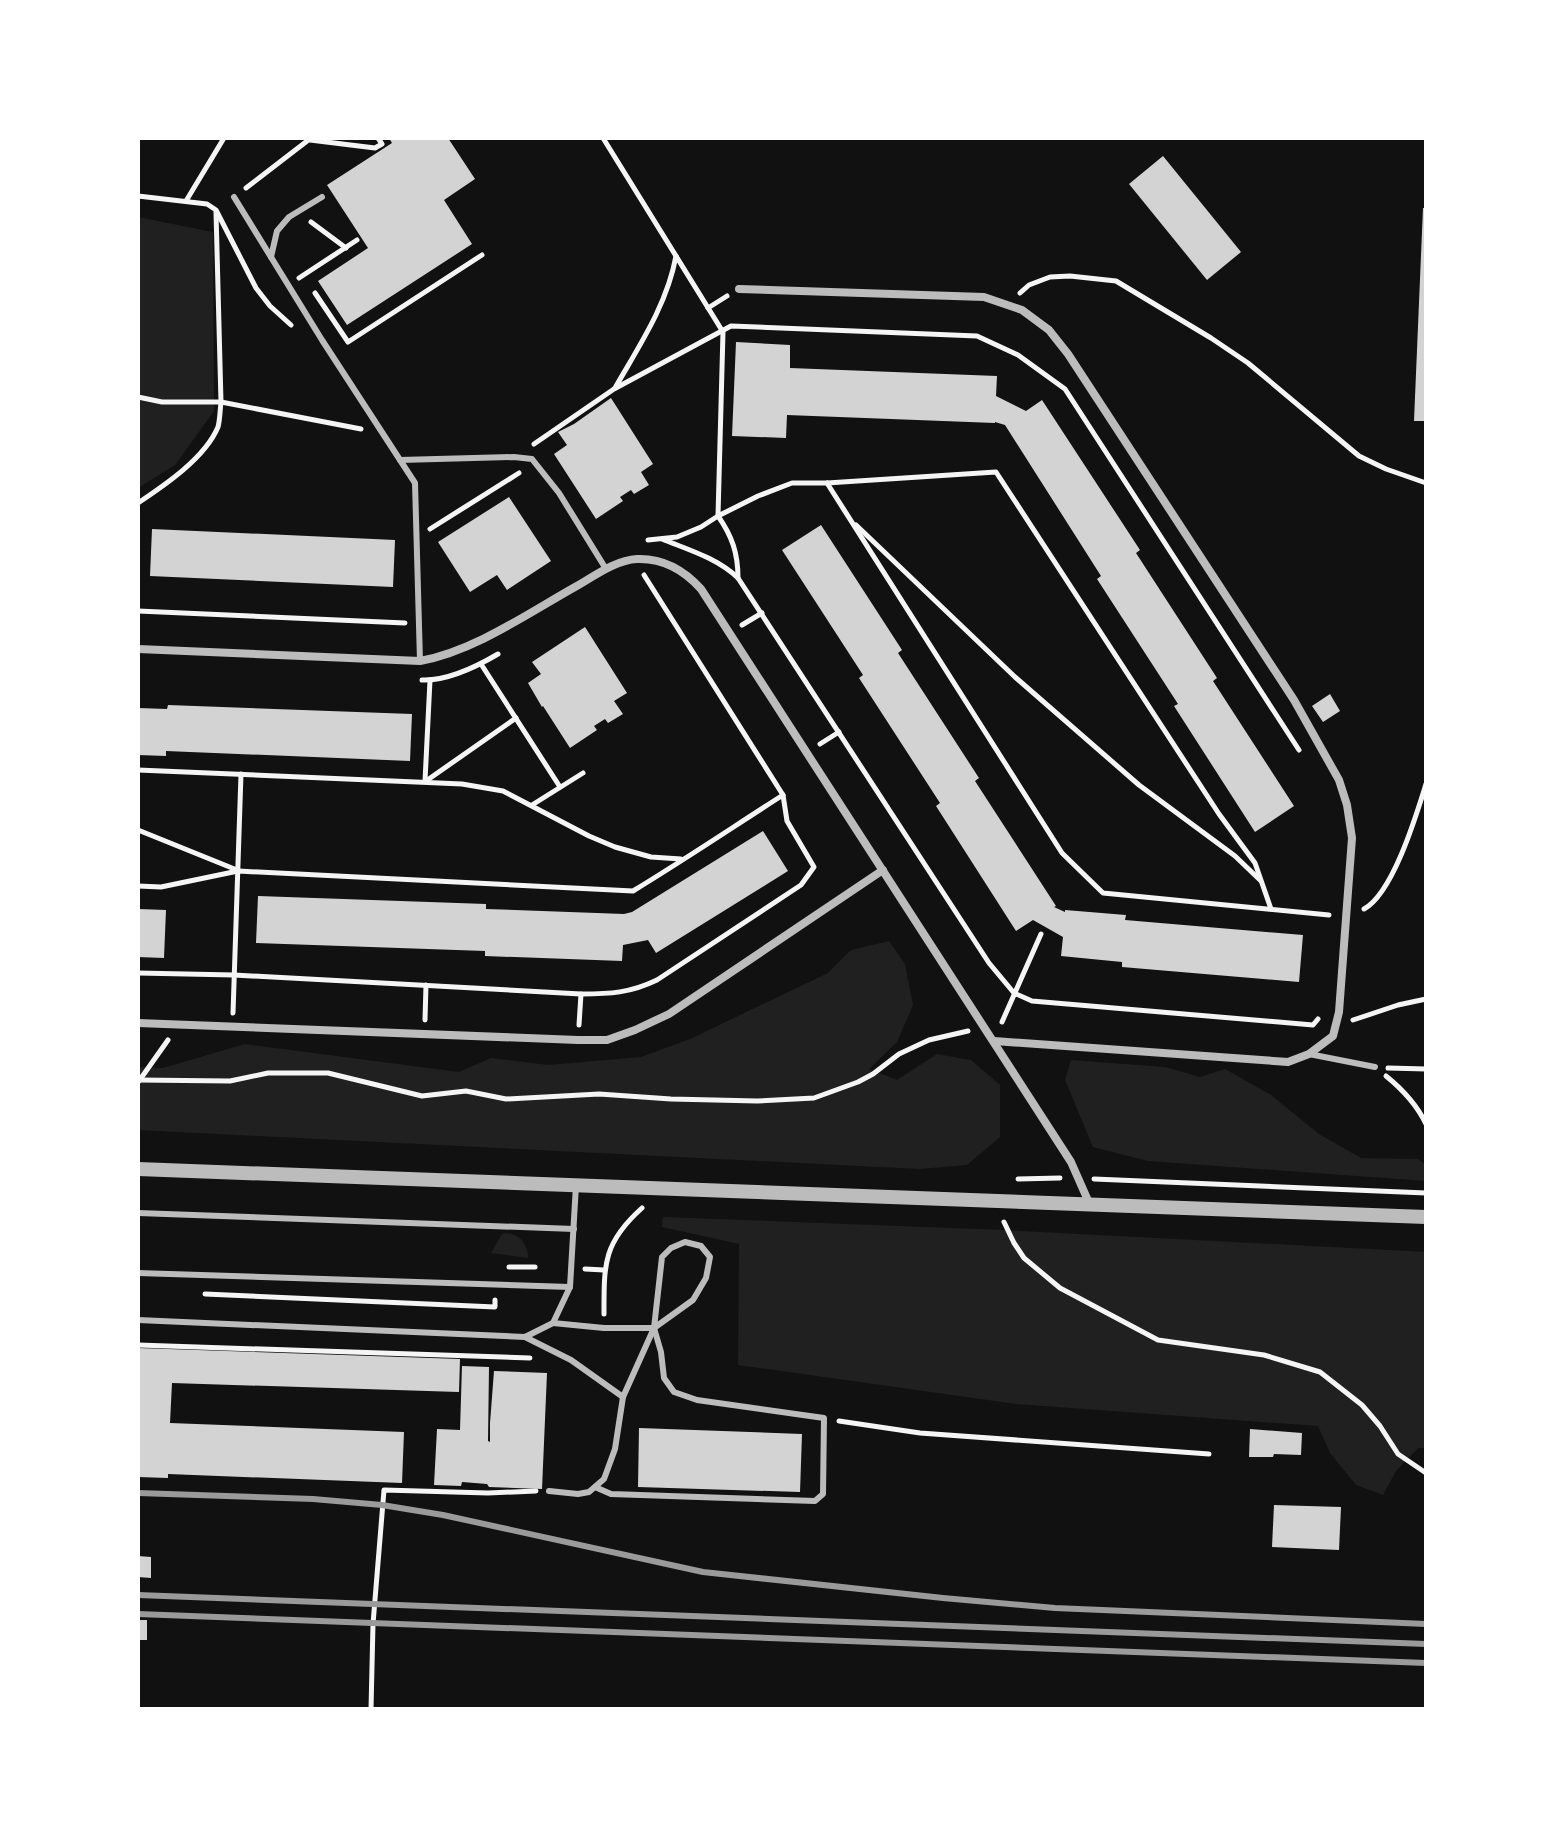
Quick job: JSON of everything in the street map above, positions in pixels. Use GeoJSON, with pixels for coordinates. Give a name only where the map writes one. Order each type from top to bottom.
{"type":"FeatureCollection","features":[{"type":"Feature","properties":{"kind":"street"},"geometry":{"type":"LineString","coordinates":[[739,289],[984,297],[1022,310],[1049,330],[1068,354],[1294,700],[1339,780],[1352,838],[1339,1012],[1333,1036],[1309,1054],[1288,1062],[994,1041]]}},
{"type":"Feature","properties":{"kind":"street"},"geometry":{"type":"LineString","coordinates":[[138,649],[420,661],[442,657],[468,646],[606,569],[633,559],[658,561],[687,573],[701,589],[994,1041],[1071,1162],[1090,1205]]}},
{"type":"Feature","properties":{"kind":"street"},"geometry":{"type":"LineString","coordinates":[[138,1023],[607,1040],[669,1014],[883,870]]}},
{"type":"Feature","properties":{"kind":"street"},"geometry":{"type":"LineString","coordinates":[[138,1169],[1426,1217]]}},
{"type":"Feature","properties":{"kind":"lane"},"geometry":{"type":"LineString","coordinates":[[234,197],[415,483],[420,661]]}},
{"type":"Feature","properties":{"kind":"lane"},"geometry":{"type":"LineString","coordinates":[[271,257],[277,231],[289,217],[322,197]]}},
{"type":"Feature","properties":{"kind":"lane"},"geometry":{"type":"LineString","coordinates":[[400,460],[532,459],[559,493],[606,569]]}},
{"type":"Feature","properties":{"kind":"lane"},"geometry":{"type":"LineString","coordinates":[[1309,1054],[1375,1067]]}},
{"type":"Feature","properties":{"kind":"lane"},"geometry":{"type":"LineString","coordinates":[[553,1323],[570,1287],[576,1185]]}},
{"type":"Feature","properties":{"kind":"lane"},"geometry":{"type":"LineString","coordinates":[[138,1213],[574,1229]]}},
{"type":"Feature","properties":{"kind":"lane"},"geometry":{"type":"LineString","coordinates":[[525,1337],[553,1323],[604,1328],[654,1328],[693,1300],[706,1278],[710,1257],[701,1246],[685,1242],[671,1248],[662,1257],[654,1328],[623,1397],[615,1449],[604,1479],[589,1492],[549,1491]]}},
{"type":"Feature","properties":{"kind":"lane"},"geometry":{"type":"LineString","coordinates":[[138,1273],[570,1287]]}},
{"type":"Feature","properties":{"kind":"lane"},"geometry":{"type":"LineString","coordinates":[[138,1320],[525,1337],[571,1360],[623,1397]]}},
{"type":"Feature","properties":{"kind":"lane"},"geometry":{"type":"LineString","coordinates":[[595,1487],[611,1494],[815,1501],[823,1494],[824,1418],[697,1400],[674,1392],[664,1378],[654,1328]]}},
{"type":"Feature","properties":{"kind":"path"},"geometry":{"type":"LineString","coordinates":[[186,201],[224,138]]}},
{"type":"Feature","properties":{"kind":"path"},"geometry":{"type":"LineString","coordinates":[[234,197],[310,139],[375,148],[382,144],[378,138]]}},
{"type":"Feature","properties":{"kind":"path"},"geometry":{"type":"LineString","coordinates":[[603,138],[723,332],[718,516],[730,533],[738,578]]}},
{"type":"Feature","properties":{"kind":"path"},"geometry":{"type":"LineString","coordinates":[[138,199],[186,201],[207,204],[216,210],[256,288],[292,326]]}},
{"type":"Feature","properties":{"kind":"path"},"geometry":{"type":"LineString","coordinates":[[138,503],[167,484],[206,447],[218,426],[221,402],[216,210]]}},
{"type":"Feature","properties":{"kind":"path"},"geometry":{"type":"LineString","coordinates":[[297,212],[346,248]]}},
{"type":"Feature","properties":{"kind":"path"},"geometry":{"type":"LineString","coordinates":[[357,240],[304,275],[348,342],[482,255]]}},
{"type":"Feature","properties":{"kind":"path"},"geometry":{"type":"LineString","coordinates":[[614,389],[655,320],[676,256]]}},
{"type":"Feature","properties":{"kind":"path"},"geometry":{"type":"LineString","coordinates":[[1008,304],[1029,285],[1050,277],[1116,281],[1248,363],[1359,456],[1426,483]]}},
{"type":"Feature","properties":{"kind":"path"},"geometry":{"type":"LineString","coordinates":[[514,457],[614,389],[731,326],[977,336],[1018,355],[1065,389],[1304,757]]}},
{"type":"Feature","properties":{"kind":"path"},"geometry":{"type":"LineString","coordinates":[[138,397],[162,402],[221,402],[369,431]]}},
{"type":"Feature","properties":{"kind":"path"},"geometry":{"type":"LineString","coordinates":[[415,539],[535,463]]}},
{"type":"Feature","properties":{"kind":"path"},"geometry":{"type":"LineString","coordinates":[[1271,909],[1255,863],[1219,814],[996,472],[792,483],[758,496],[701,527],[677,537],[662,539],[726,566],[738,578],[989,963],[1014,993],[1032,1001],[1313,1025],[1321,1016]]}},
{"type":"Feature","properties":{"kind":"path"},"geometry":{"type":"LineString","coordinates":[[827,483],[1062,853],[1103,893],[1329,915]]}},
{"type":"Feature","properties":{"kind":"path"},"geometry":{"type":"LineString","coordinates":[[851,520],[1015,677],[1139,785],[1235,856],[1261,880]]}},
{"type":"Feature","properties":{"kind":"path"},"geometry":{"type":"LineString","coordinates":[[138,973],[614,994],[638,989],[657,980],[801,885],[814,867],[787,821],[783,795],[640,570]]}},
{"type":"Feature","properties":{"kind":"path"},"geometry":{"type":"LineString","coordinates":[[138,611],[399,623]]}},
{"type":"Feature","properties":{"kind":"path"},"geometry":{"type":"LineString","coordinates":[[425,782],[430,680],[481,664],[560,787]]}},
{"type":"Feature","properties":{"kind":"path"},"geometry":{"type":"LineString","coordinates":[[425,782],[516,718]]}},
{"type":"Feature","properties":{"kind":"path"},"geometry":{"type":"LineString","coordinates":[[138,770],[462,784],[503,791],[615,847],[651,857],[684,860]]}},
{"type":"Feature","properties":{"kind":"path"},"geometry":{"type":"LineString","coordinates":[[532,805],[583,773]]}},
{"type":"Feature","properties":{"kind":"path"},"geometry":{"type":"LineString","coordinates":[[233,1027],[241,774]]}},
{"type":"Feature","properties":{"kind":"path"},"geometry":{"type":"LineString","coordinates":[[1346,920],[1371,906],[1393,874],[1426,784]]}},
{"type":"Feature","properties":{"kind":"path"},"geometry":{"type":"LineString","coordinates":[[138,886],[161,887],[238,871],[633,891],[783,795]]}},
{"type":"Feature","properties":{"kind":"path"},"geometry":{"type":"LineString","coordinates":[[138,830],[238,871]]}},
{"type":"Feature","properties":{"kind":"path"},"geometry":{"type":"LineString","coordinates":[[1328,929],[1330,903]]}},
{"type":"Feature","properties":{"kind":"path"},"geometry":{"type":"LineString","coordinates":[[994,1041],[1041,934]]}},
{"type":"Feature","properties":{"kind":"path"},"geometry":{"type":"LineString","coordinates":[[424,1034],[426,985]]}},
{"type":"Feature","properties":{"kind":"path"},"geometry":{"type":"LineString","coordinates":[[578,1040],[581,994]]}},
{"type":"Feature","properties":{"kind":"path"},"geometry":{"type":"LineString","coordinates":[[1336,1023],[1426,999]]}},
{"type":"Feature","properties":{"kind":"path"},"geometry":{"type":"LineString","coordinates":[[138,1080],[180,1024]]}},
{"type":"Feature","properties":{"kind":"path"},"geometry":{"type":"LineString","coordinates":[[138,1080],[230,1081],[268,1073],[328,1073],[422,1096],[466,1091],[506,1099],[599,1094],[671,1099],[814,1098],[873,1074],[899,1054],[929,1040],[985,1028]]}},
{"type":"Feature","properties":{"kind":"path"},"geometry":{"type":"LineString","coordinates":[[1375,1067],[1426,1069]]}},
{"type":"Feature","properties":{"kind":"path"},"geometry":{"type":"LineString","coordinates":[[1375,1067],[1398,1086],[1426,1124]]}},
{"type":"Feature","properties":{"kind":"path"},"geometry":{"type":"LineString","coordinates":[[1079,1178],[1426,1193]]}},
{"type":"Feature","properties":{"kind":"path"},"geometry":{"type":"LineString","coordinates":[[604,1270],[616,1235],[642,1207]]}},
{"type":"Feature","properties":{"kind":"path"},"geometry":{"type":"LineString","coordinates":[[1004,1222],[1024,1258],[1060,1288],[1158,1340],[1264,1355],[1320,1372],[1362,1405],[1398,1454],[1426,1473]]}},
{"type":"Feature","properties":{"kind":"path"},"geometry":{"type":"LineString","coordinates":[[824,1418],[920,1433],[1209,1454]]}},
{"type":"Feature","properties":{"kind":"path"},"geometry":{"type":"LineString","coordinates":[[371,1709],[373,1624],[384,1490],[549,1491]]}},
{"type":"Feature","properties":{"kind":"shaded area"},"geometry":{"type":"Polygon","coordinates":[[[138,217],[213,232],[214,411],[175,465],[138,488],[138,217]]]}},
{"type":"Feature","properties":{"kind":"shaded area"},"geometry":{"type":"Polygon","coordinates":[[[889,941],[905,964],[913,1005],[897,1042],[869,1069],[897,1080],[937,1054],[971,1060],[1000,1085],[1000,1137],[967,1165],[920,1169],[138,1130],[138,1067],[163,1068],[245,1044],[459,1072],[491,1058],[548,1065],[641,1057],[690,1039],[828,973],[851,950],[889,941]]]}},
{"type":"Feature","properties":{"kind":"shaded area"},"geometry":{"type":"Polygon","coordinates":[[[1071,1060],[1165,1067],[1200,1077],[1225,1069],[1271,1095],[1319,1134],[1361,1158],[1418,1159],[1426,1165],[1426,1181],[1148,1161],[1093,1147],[1065,1080],[1071,1060]]]}},
{"type":"Feature","properties":{"kind":"shaded area"},"geometry":{"type":"Polygon","coordinates":[[[663,1217],[1004,1230],[1426,1252],[1426,1448],[1418,1448],[1396,1471],[1383,1495],[1356,1485],[1330,1453],[1318,1426],[1016,1404],[738,1365],[739,1244],[662,1227],[663,1217]]]}},
{"type":"Feature","properties":{"kind":"shaded area"},"geometry":{"type":"Polygon","coordinates":[[[502,1234],[512,1234],[521,1239],[528,1258],[491,1253],[502,1234]]]}},
{"type":"Feature","properties":{"kind":"building"},"geometry":{"type":"Polygon","coordinates":[[[389,138],[448,138],[475,179],[444,200],[472,244],[347,325],[318,281],[368,248],[327,185],[392,143],[389,138]]]}},
{"type":"Feature","properties":{"kind":"building"},"geometry":{"type":"Polygon","coordinates":[[[1163,156],[1241,252],[1207,280],[1129,184],[1163,156]]]}},
{"type":"Feature","properties":{"kind":"building"},"geometry":{"type":"Polygon","coordinates":[[[1423,208],[1426,208],[1426,421],[1414,421],[1423,208]]]}},
{"type":"Feature","properties":{"kind":"building"},"geometry":{"type":"Polygon","coordinates":[[[736,342],[790,345],[790,368],[997,376],[996,396],[1026,411],[1042,400],[1140,550],[1136,553],[1217,678],[1213,681],[1294,806],[1255,832],[1174,706],[1178,704],[1097,579],[1101,576],[1005,425],[995,422],[787,415],[786,438],[732,436],[736,342]]]}},
{"type":"Feature","properties":{"kind":"building"},"geometry":{"type":"Polygon","coordinates":[[[611,398],[653,464],[641,472],[649,485],[634,494],[631,490],[620,497],[623,501],[596,519],[554,454],[567,445],[558,432],[611,398]]]}},
{"type":"Feature","properties":{"kind":"building"},"geometry":{"type":"Polygon","coordinates":[[[509,497],[551,561],[507,590],[497,575],[470,592],[438,542],[509,497]]]}},
{"type":"Feature","properties":{"kind":"building"},"geometry":{"type":"Polygon","coordinates":[[[821,525],[902,650],[898,653],[979,778],[975,781],[1054,907],[1065,912],[1126,915],[1125,920],[1303,935],[1299,982],[1122,967],[1122,962],[1061,956],[1063,937],[1033,920],[1016,931],[936,806],[940,803],[859,678],[863,675],[782,550],[821,525]]]}},
{"type":"Feature","properties":{"kind":"building"},"geometry":{"type":"Polygon","coordinates":[[[152,529],[395,540],[393,587],[150,576],[152,529]]]}},
{"type":"Feature","properties":{"kind":"building"},"geometry":{"type":"Polygon","coordinates":[[[585,627],[627,693],[614,701],[623,714],[608,723],[605,719],[594,726],[597,730],[570,748],[528,683],[541,674],[532,662],[585,627]]]}},
{"type":"Feature","properties":{"kind":"building"},"geometry":{"type":"Polygon","coordinates":[[[1330,694],[1340,711],[1323,722],[1312,706],[1330,694]]]}},
{"type":"Feature","properties":{"kind":"building"},"geometry":{"type":"Polygon","coordinates":[[[168,705],[412,714],[410,761],[166,751],[166,756],[138,755],[138,708],[167,709],[168,705]]]}},
{"type":"Feature","properties":{"kind":"building"},"geometry":{"type":"Polygon","coordinates":[[[763,831],[788,871],[656,953],[648,940],[623,945],[622,961],[485,956],[485,951],[256,943],[258,896],[486,904],[486,909],[624,914],[763,831]]]}},
{"type":"Feature","properties":{"kind":"building"},"geometry":{"type":"Polygon","coordinates":[[[138,909],[166,910],[164,958],[138,957],[138,909]]]}},
{"type":"Feature","properties":{"kind":"building"},"geometry":{"type":"Polygon","coordinates":[[[138,1348],[460,1359],[459,1392],[172,1383],[170,1423],[404,1432],[402,1483],[168,1474],[168,1478],[138,1477],[138,1348]]]}},
{"type":"Feature","properties":{"kind":"building"},"geometry":{"type":"Polygon","coordinates":[[[462,1366],[489,1367],[490,1442],[494,1371],[547,1373],[542,1489],[489,1487],[487,1484],[462,1482],[461,1486],[434,1485],[437,1429],[460,1430],[462,1366]]]}},
{"type":"Feature","properties":{"kind":"building"},"geometry":{"type":"Polygon","coordinates":[[[639,1428],[802,1434],[800,1492],[638,1487],[639,1428]]]}},
{"type":"Feature","properties":{"kind":"building"},"geometry":{"type":"Polygon","coordinates":[[[1250,1429],[1302,1433],[1301,1455],[1249,1457],[1250,1429]]]}},
{"type":"Feature","properties":{"kind":"building"},"geometry":{"type":"Polygon","coordinates":[[[1274,1505],[1341,1507],[1339,1550],[1272,1547],[1274,1505]]]}},
{"type":"Feature","properties":{"kind":"building"},"geometry":{"type":"Polygon","coordinates":[[[138,1556],[151,1557],[151,1578],[138,1577],[138,1556]]]}},
{"type":"Feature","properties":{"kind":"building"},"geometry":{"type":"Polygon","coordinates":[[[138,1620],[147,1620],[147,1640],[138,1640],[138,1620]]]}},
{"type":"Feature","properties":{"kind":"railway"},"geometry":{"type":"LineString","coordinates":[[138,1493],[313,1499],[382,1505],[443,1515],[703,1572],[943,1598],[1055,1608],[1426,1624]]}},
{"type":"Feature","properties":{"kind":"railway"},"geometry":{"type":"LineString","coordinates":[[138,1595],[1426,1644]]}},
{"type":"Feature","properties":{"kind":"railway"},"geometry":{"type":"LineString","coordinates":[[138,1614],[1426,1663]]}}]}
